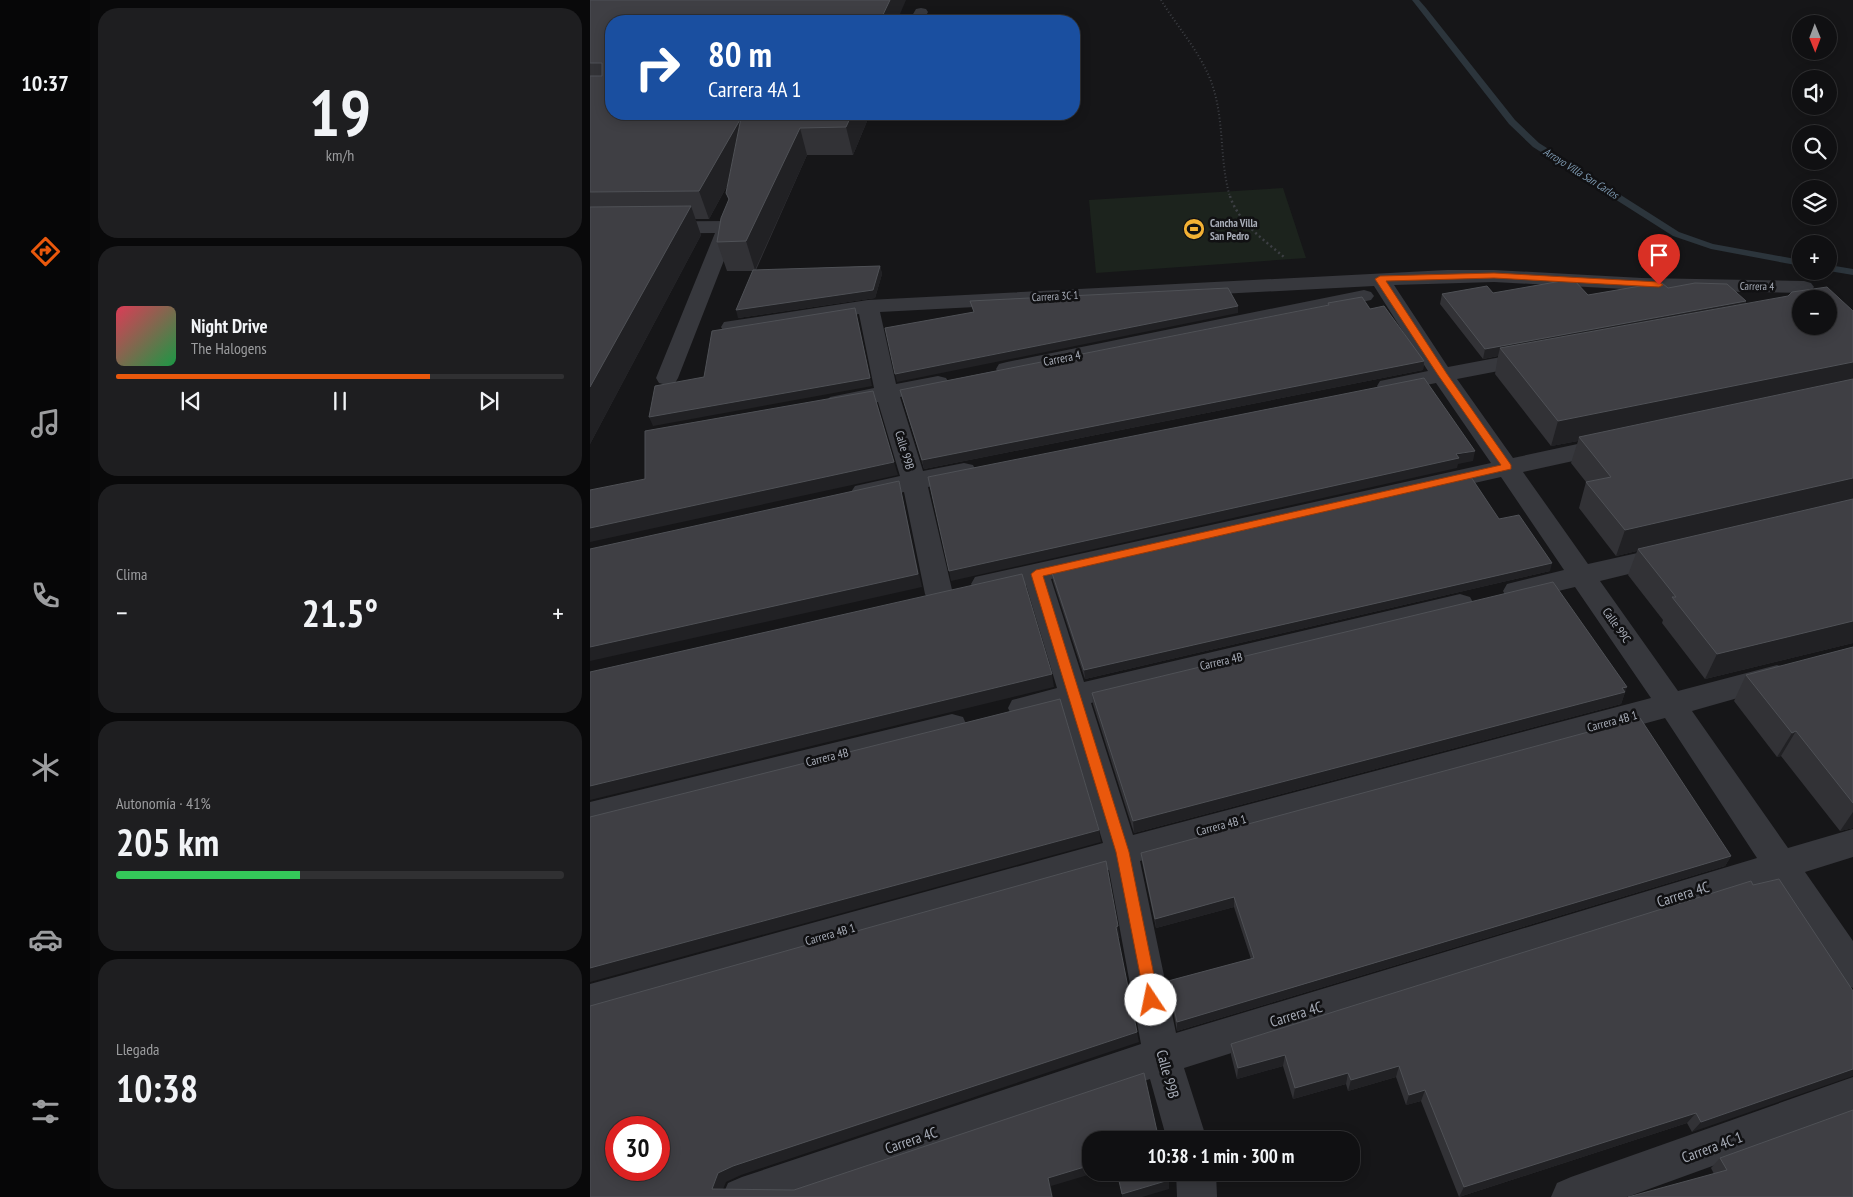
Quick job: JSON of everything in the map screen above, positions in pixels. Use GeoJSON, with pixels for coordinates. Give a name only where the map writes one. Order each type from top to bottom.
{"type":"FeatureCollection","features":[{"type":"Feature","properties":{"kind":"street"},"geometry":{"type":"LineString","coordinates":[[590,228],[727,227],[667,378]]}},
{"type":"Feature","properties":{"kind":"street","name":"Carrera 4"},"geometry":{"type":"LineString","coordinates":[[983,373],[1384,285],[1494,276],[1642,284],[1804,287]]}},
{"type":"Feature","properties":{"kind":"street","name":"Carrera 3C 1"},"geometry":{"type":"LineString","coordinates":[[732,326],[868,306],[1321,282],[1384,285]]}},
{"type":"Feature","properties":{"kind":"street","name":"Calle 99C"},"geometry":{"type":"LineString","coordinates":[[1384,285],[1442,375],[1672,705],[1853,971]]}},
{"type":"Feature","properties":{"kind":"street","name":"Calle 99B"},"geometry":{"type":"LineString","coordinates":[[868,306],[887,393],[914,481],[929,597],[1036,574],[1122,852],[1162,1056],[1184,1131]]}},
{"type":"Feature","properties":{"kind":"street"},"geometry":{"type":"LineString","coordinates":[[1364,390],[1558,353]]}},
{"type":"Feature","properties":{"kind":"street"},"geometry":{"type":"LineString","coordinates":[[820,405],[954,379]]}},
{"type":"Feature","properties":{"kind":"street"},"geometry":{"type":"LineString","coordinates":[[1036,574],[1632,440]]}},
{"type":"Feature","properties":{"kind":"street"},"geometry":{"type":"LineString","coordinates":[[847,496],[982,467]]}},
{"type":"Feature","properties":{"kind":"street","name":"Carrera 4B"},"geometry":{"type":"LineString","coordinates":[[590,816],[1074,695],[1698,548]]}},
{"type":"Feature","properties":{"kind":"street","name":"Carrera 4B 1"},"geometry":{"type":"LineString","coordinates":[[590,1001],[1122,852],[1806,668]]}},
{"type":"Feature","properties":{"kind":"street","name":"Carrera 4C"},"geometry":{"type":"LineString","coordinates":[[742,1197],[1162,1056],[1853,843]]}},
{"type":"Feature","properties":{"kind":"street","name":"Carrera 4C 1"},"geometry":{"type":"LineString","coordinates":[[1571,1197],[1853,1096]]}},
{"type":"Feature","properties":{"kind":"street"},"geometry":{"type":"LineString","coordinates":[[1196,1181],[1197,1197]]}},
{"type":"Feature","properties":{"kind":"path"},"geometry":{"type":"LineString","coordinates":[[1161,0],[1206,68],[1215,93],[1229,191],[1237,210],[1257,234],[1304,275],[1321,282]]}},
{"type":"Feature","properties":{"kind":"shaded area","name":"Cancha Villa San Pedro"},"geometry":{"type":"Polygon","coordinates":[[[1283,188],[1306,258],[1096,273],[1089,200],[1283,188]]]}},
{"type":"Feature","properties":{"kind":"building"},"geometry":{"type":"Polygon","coordinates":[[[590,0],[890,0],[883,15],[605,15],[605,120],[740,120],[699,191],[590,192],[590,76],[602,76],[602,63],[590,63],[590,0]]]}},
{"type":"Feature","properties":{"kind":"building"},"geometry":{"type":"Polygon","coordinates":[[[741,120],[849,120],[846,127],[800,128],[746,241],[717,242],[721,218],[729,199],[726,193],[741,120]]]}},
{"type":"Feature","properties":{"kind":"building"},"geometry":{"type":"Polygon","coordinates":[[[691,206],[590,387],[590,207],[691,206]]]}},
{"type":"Feature","properties":{"kind":"building"},"geometry":{"type":"Polygon","coordinates":[[[880,266],[873,290],[736,310],[753,270],[880,266]]]}},
{"type":"Feature","properties":{"kind":"building"},"geometry":{"type":"Polygon","coordinates":[[[1573,279],[1588,295],[1658,283],[1662,283],[1668,288],[1695,283],[1727,284],[1746,301],[1485,349],[1442,294],[1487,286],[1493,293],[1573,279]]]}},
{"type":"Feature","properties":{"kind":"building"},"geometry":{"type":"Polygon","coordinates":[[[1827,287],[1830,290],[1806,290],[1827,287]]]}},
{"type":"Feature","properties":{"kind":"building"},"geometry":{"type":"Polygon","coordinates":[[[1228,288],[1238,306],[895,374],[885,328],[974,312],[970,301],[1228,288]]]}},
{"type":"Feature","properties":{"kind":"building"},"geometry":{"type":"Polygon","coordinates":[[[1792,292],[1792,335],[1837,335],[1837,296],[1853,311],[1853,362],[1558,421],[1500,348],[1788,296],[1792,292]]]}},
{"type":"Feature","properties":{"kind":"building"},"geometry":{"type":"Polygon","coordinates":[[[1362,297],[1370,309],[1384,306],[1424,361],[922,460],[900,390],[1329,305],[1328,303],[1362,297]]]}},
{"type":"Feature","properties":{"kind":"building"},"geometry":{"type":"Polygon","coordinates":[[[855,308],[870,378],[649,417],[655,386],[704,377],[712,331],[855,308]]]}},
{"type":"Feature","properties":{"kind":"building"},"geometry":{"type":"Polygon","coordinates":[[[1424,378],[1475,451],[1456,454],[1459,458],[949,571],[928,477],[1424,378]]]}},
{"type":"Feature","properties":{"kind":"building"},"geometry":{"type":"Polygon","coordinates":[[[1853,379],[1853,478],[1625,530],[1586,482],[1611,477],[1579,437],[1853,379]]]}},
{"type":"Feature","properties":{"kind":"building"},"geometry":{"type":"Polygon","coordinates":[[[873,391],[894,462],[590,528],[590,490],[645,479],[645,431],[873,391]]]}},
{"type":"Feature","properties":{"kind":"building"},"geometry":{"type":"Polygon","coordinates":[[[1471,477],[1499,519],[1519,515],[1552,563],[1084,670],[1052,573],[1471,477]]]}},
{"type":"Feature","properties":{"kind":"building"},"geometry":{"type":"Polygon","coordinates":[[[899,481],[918,574],[590,647],[590,549],[899,481]]]}},
{"type":"Feature","properties":{"kind":"building"},"geometry":{"type":"Polygon","coordinates":[[[1853,499],[1853,621],[1717,654],[1672,597],[1676,597],[1638,549],[1853,499]]]}},
{"type":"Feature","properties":{"kind":"building"},"geometry":{"type":"Polygon","coordinates":[[[1022,574],[1052,674],[590,786],[590,672],[1022,574]]]}},
{"type":"Feature","properties":{"kind":"building"},"geometry":{"type":"Polygon","coordinates":[[[1553,582],[1627,687],[1622,688],[1625,692],[1133,821],[1092,693],[1553,582]]]}},
{"type":"Feature","properties":{"kind":"building"},"geometry":{"type":"Polygon","coordinates":[[[1853,647],[1853,803],[1796,731],[1792,733],[1746,675],[1853,647]]]}},
{"type":"Feature","properties":{"kind":"building"},"geometry":{"type":"Polygon","coordinates":[[[1060,699],[1099,830],[590,968],[590,817],[1060,699]]]}},
{"type":"Feature","properties":{"kind":"building"},"geometry":{"type":"Polygon","coordinates":[[[1640,718],[1731,856],[1177,1022],[1168,981],[1254,958],[1234,897],[1155,919],[1141,853],[1640,718]]]}},
{"type":"Feature","properties":{"kind":"building"},"geometry":{"type":"Polygon","coordinates":[[[1106,861],[1118,926],[1116,927],[1137,1032],[733,1166],[718,1173],[712,1189],[794,1190],[1144,1073],[1157,1131],[1082,1131],[1082,1168],[1048,1178],[1052,1197],[590,1197],[590,1006],[1106,861]]]}},
{"type":"Feature","properties":{"kind":"building"},"geometry":{"type":"Polygon","coordinates":[[[1779,879],[1853,991],[1853,1069],[1701,1122],[1696,1113],[1464,1187],[1425,1090],[1409,1095],[1399,1066],[1351,1080],[1348,1073],[1295,1088],[1285,1055],[1238,1068],[1231,1044],[1751,881],[1753,885],[1779,879]]]}},
{"type":"Feature","properties":{"kind":"building"},"geometry":{"type":"Polygon","coordinates":[[[1853,1110],[1853,1197],[1628,1197],[1727,1170],[1720,1158],[1853,1110]]]}},
{"type":"Feature","properties":{"kind":"building"},"geometry":{"type":"Polygon","coordinates":[[[1119,1181],[1166,1181],[1122,1194],[1119,1181]]]}},
{"type":"Feature","properties":{"kind":"waterway","name":"Arroyo Villa San Carlos"},"geometry":{"type":"LineString","coordinates":[[1415,0],[1512,122],[1536,145],[1676,234],[1711,246],[1792,261]]}},
{"type":"Feature","properties":{"kind":"waterway","name":"Arroyo Villa San Carlos"},"geometry":{"type":"LineString","coordinates":[[1837,269],[1853,272]]}},
{"type":"Feature","properties":{"kind":"place","name":"Cancha Villa San Pedro"},"geometry":{"type":"Point","coordinates":[1194,229]}},
{"type":"Feature","properties":{"kind":"route"},"geometry":{"type":"LineString","coordinates":[[1151,1000],[1122,852],[1036,574],[1507,467],[1442,375],[1380,279],[1494,276],[1659,285]]}}]}
